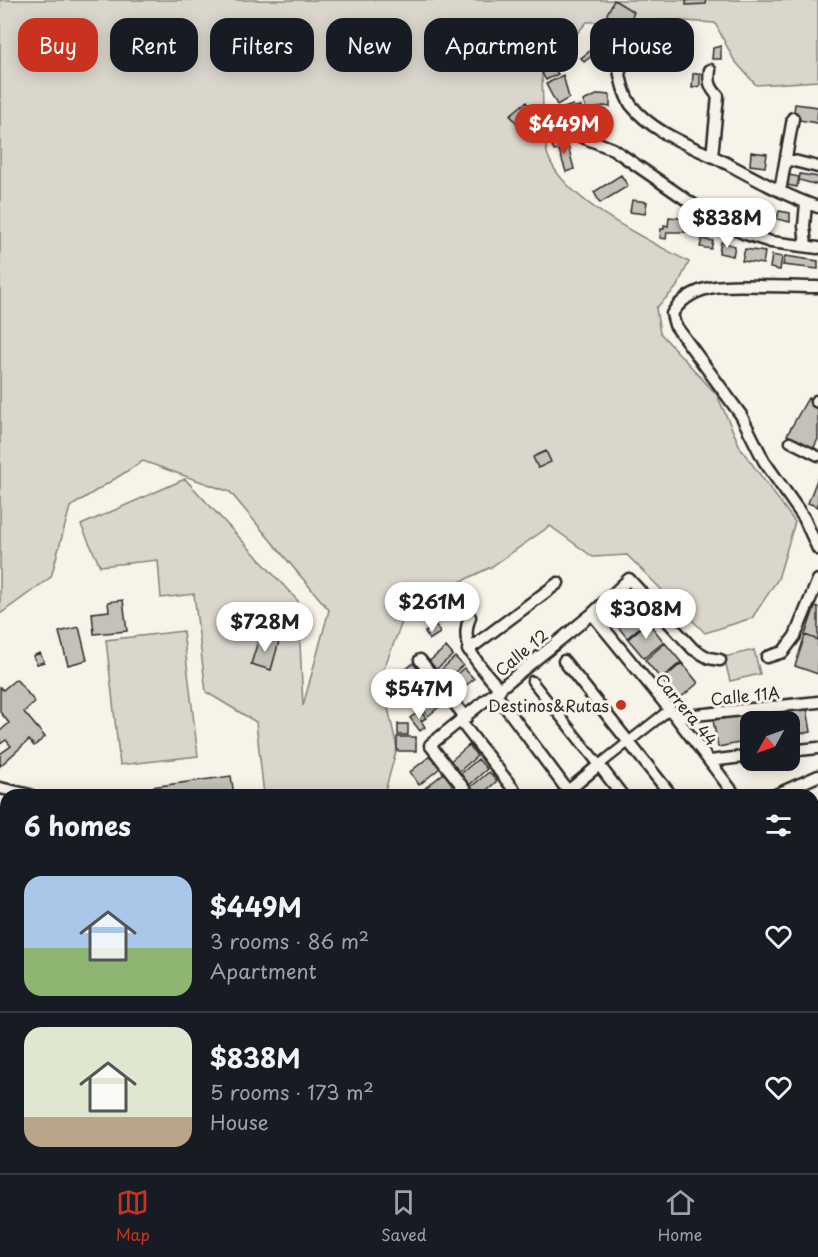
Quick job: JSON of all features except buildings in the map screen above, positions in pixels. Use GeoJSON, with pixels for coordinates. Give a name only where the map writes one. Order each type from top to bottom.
{"type":"FeatureCollection","features":[{"type":"Feature","properties":{"kind":"street"},"geometry":{"type":"LineString","coordinates":[[710,70],[709,79],[712,90],[718,96],[712,156]]}},
{"type":"Feature","properties":{"kind":"street"},"geometry":{"type":"LineString","coordinates":[[620,72],[624,92],[631,105],[670,137],[818,207]]}},
{"type":"Feature","properties":{"kind":"street"},"geometry":{"type":"LineString","coordinates":[[780,190],[793,118]]}},
{"type":"Feature","properties":{"kind":"street"},"geometry":{"type":"LineString","coordinates":[[557,127],[613,149],[717,220],[743,233],[771,242],[818,248]]}},
{"type":"Feature","properties":{"kind":"street"},"geometry":{"type":"LineString","coordinates":[[786,159],[818,167]]}},
{"type":"Feature","properties":{"kind":"street"},"geometry":{"type":"LineString","coordinates":[[806,203],[804,226],[806,246]]}},
{"type":"Feature","properties":{"kind":"street"},"geometry":{"type":"LineString","coordinates":[[818,287],[724,285],[703,289],[692,294],[683,300],[672,314],[675,325],[741,415],[764,461],[804,518],[818,549]]}},
{"type":"Feature","properties":{"kind":"street"},"geometry":{"type":"LineString","coordinates":[[790,442],[818,456]]}},
{"type":"Feature","properties":{"kind":"street","name":"Calle 12"},"geometry":{"type":"LineString","coordinates":[[464,789],[430,745],[592,614],[629,579],[693,649],[720,660]]}},
{"type":"Feature","properties":{"kind":"street"},"geometry":{"type":"LineString","coordinates":[[767,657],[783,652],[795,636],[818,580]]}},
{"type":"Feature","properties":{"kind":"street"},"geometry":{"type":"LineString","coordinates":[[468,650],[558,582]]}},
{"type":"Feature","properties":{"kind":"street","name":"Carrera 44"},"geometry":{"type":"LineString","coordinates":[[592,614],[731,789]]}},
{"type":"Feature","properties":{"kind":"street"},"geometry":{"type":"LineString","coordinates":[[470,617],[465,633],[468,650],[564,789]]}},
{"type":"Feature","properties":{"kind":"street"},"geometry":{"type":"LineString","coordinates":[[420,660],[514,789]]}},
{"type":"Feature","properties":{"kind":"street"},"geometry":{"type":"LineString","coordinates":[[564,661],[666,789]]}},
{"type":"Feature","properties":{"kind":"street"},"geometry":{"type":"LineString","coordinates":[[532,681],[617,789]]}},
{"type":"Feature","properties":{"kind":"street","name":"Calle 11A"},"geometry":{"type":"LineString","coordinates":[[672,714],[818,702]]}},
{"type":"Feature","properties":{"kind":"street"},"geometry":{"type":"LineString","coordinates":[[573,789],[629,741],[672,714]]}},
{"type":"Feature","properties":{"kind":"street"},"geometry":{"type":"LineString","coordinates":[[800,750],[818,748]]}},
{"type":"Feature","properties":{"kind":"street"},"geometry":{"type":"LineString","coordinates":[[710,761],[740,757]]}},
{"type":"Feature","properties":{"kind":"street"},"geometry":{"type":"LineString","coordinates":[[789,789],[818,776]]}},
{"type":"Feature","properties":{"kind":"shaded area"},"geometry":{"type":"Polygon","coordinates":[[[0,0],[818,0],[818,81],[756,85],[734,60],[715,23],[694,22],[694,18],[590,18],[590,22],[587,22],[578,32],[578,18],[424,18],[424,72],[543,72],[546,148],[557,173],[589,204],[609,218],[689,262],[676,288],[656,308],[660,333],[717,395],[741,449],[795,522],[778,579],[752,618],[705,633],[627,555],[593,557],[550,526],[491,567],[408,607],[381,676],[397,748],[386,789],[263,789],[256,722],[206,692],[194,594],[161,598],[158,560],[100,566],[81,525],[185,479],[298,601],[303,706],[329,610],[230,492],[143,461],[70,507],[51,577],[0,614],[0,0]]]}},
{"type":"Feature","properties":{"kind":"shaded area"},"geometry":{"type":"Polygon","coordinates":[[[183,631],[198,756],[120,765],[106,640],[183,631]]]}},
{"type":"Feature","properties":{"kind":"shaded area"},"geometry":{"type":"Polygon","coordinates":[[[754,650],[760,674],[730,681],[724,657],[754,650]]]}},
{"type":"Feature","properties":{"kind":"place","name":"Destinos&Rutas"},"geometry":{"type":"Point","coordinates":[621,705]}}]}
